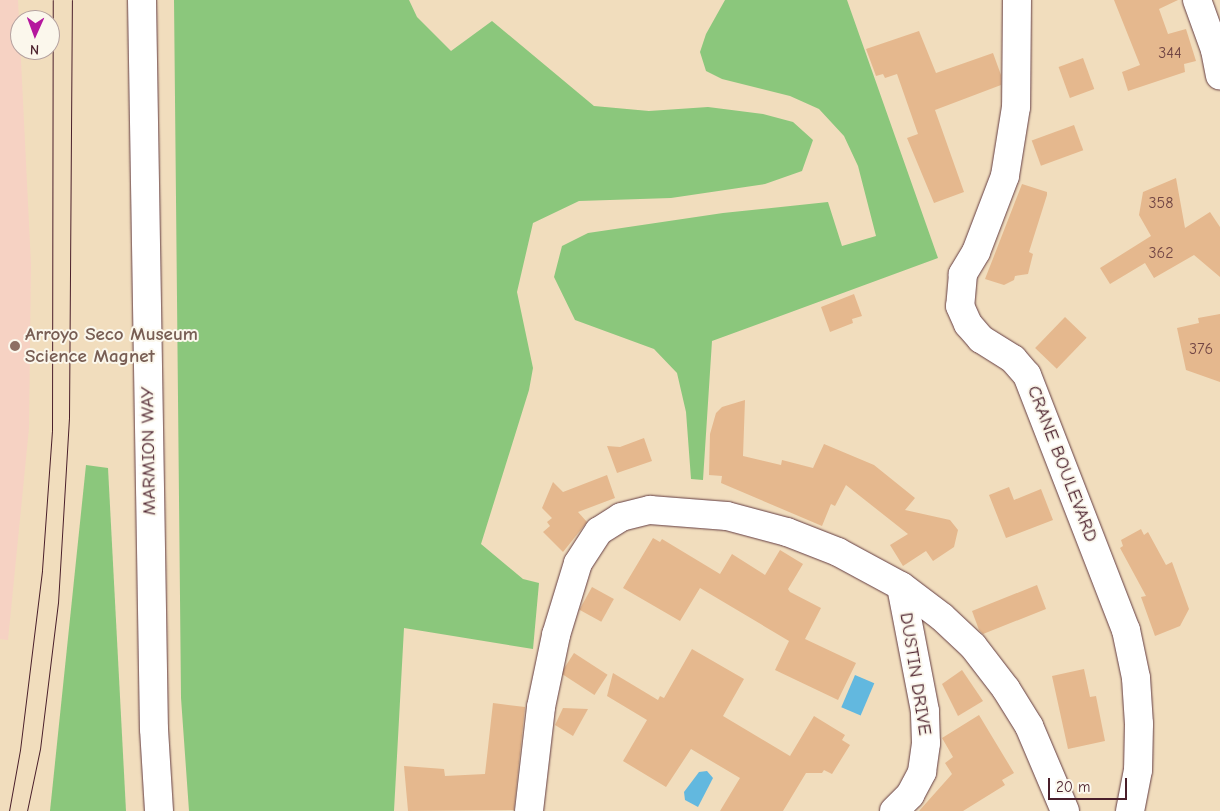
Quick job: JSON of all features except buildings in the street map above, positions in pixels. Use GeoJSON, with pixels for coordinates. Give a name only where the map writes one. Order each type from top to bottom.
{"type":"FeatureCollection","features":[{"type":"Feature","properties":{"kind":"street","name":"MARMION WAY"},"geometry":{"type":"LineString","coordinates":[[142,0],[154,729],[159,811]]}},
{"type":"Feature","properties":{"kind":"street","name":"CRANE BOULEVARD"},"geometry":{"type":"LineString","coordinates":[[1017,0],[1016,107],[1005,176],[976,252],[962,274],[960,306],[968,324],[981,339],[1013,359],[1026,376],[1126,630],[1136,678],[1139,724],[1138,770],[1130,811]]}},
{"type":"Feature","properties":{"kind":"street"},"geometry":{"type":"LineString","coordinates":[[1197,0],[1215,50],[1220,76]]}},
{"type":"Feature","properties":{"kind":"street"},"geometry":{"type":"LineString","coordinates":[[529,811],[541,707],[556,635],[578,563],[599,531],[621,517],[650,510],[727,516],[787,532],[838,552],[901,586],[942,617],[973,646],[1006,689],[1029,726],[1065,811]]}},
{"type":"Feature","properties":{"kind":"street","name":"DUSTIN DRIVE"},"geometry":{"type":"LineString","coordinates":[[894,811],[910,795],[922,772],[926,744],[924,711],[901,586]]}},
{"type":"Feature","properties":{"kind":"shaded area","name":"Arroyo Seco Museum Science Magnet"},"geometry":{"type":"Polygon","coordinates":[[[0,0],[18,0],[18,10],[10,10],[10,60],[21,60],[31,264],[29,428],[8,640],[0,639],[0,0]]]}},
{"type":"Feature","properties":{"kind":"green space"},"geometry":{"type":"Polygon","coordinates":[[[174,0],[409,0],[417,17],[451,51],[492,21],[594,106],[649,111],[708,107],[763,114],[793,122],[813,140],[802,171],[765,184],[671,198],[579,201],[533,223],[517,292],[533,368],[529,390],[481,544],[523,579],[539,583],[533,649],[404,628],[394,811],[189,811],[181,698],[174,0]]]}},
{"type":"Feature","properties":{"kind":"green space"},"geometry":{"type":"Polygon","coordinates":[[[725,0],[847,0],[938,258],[712,341],[703,480],[691,479],[686,412],[677,373],[654,349],[575,320],[554,277],[562,246],[588,233],[723,213],[828,202],[842,246],[876,236],[858,166],[844,136],[819,109],[790,96],[722,79],[706,71],[700,52],[706,34],[725,0]]]}},
{"type":"Feature","properties":{"kind":"green space"},"geometry":{"type":"Polygon","coordinates":[[[86,465],[108,468],[126,811],[50,811],[86,465]]]}},
{"type":"Feature","properties":{"kind":"water"},"geometry":{"type":"Polygon","coordinates":[[[855,675],[874,683],[861,715],[841,707],[855,675]]]}},
{"type":"Feature","properties":{"kind":"water"},"geometry":{"type":"Polygon","coordinates":[[[707,771],[713,778],[698,807],[685,800],[684,792],[699,772],[707,771]]]}},
{"type":"Feature","properties":{"kind":"tram line"},"geometry":{"type":"LineString","coordinates":[[9,811],[20,750],[42,570],[52,431],[53,0]]}},
{"type":"Feature","properties":{"kind":"tram line"},"geometry":{"type":"LineString","coordinates":[[27,811],[40,749],[58,603],[69,418],[72,0]]}},
{"type":"Feature","properties":{"kind":"place","name":"Arroyo Seco Museum Science Magnet"},"geometry":{"type":"Point","coordinates":[15,346]}}]}
